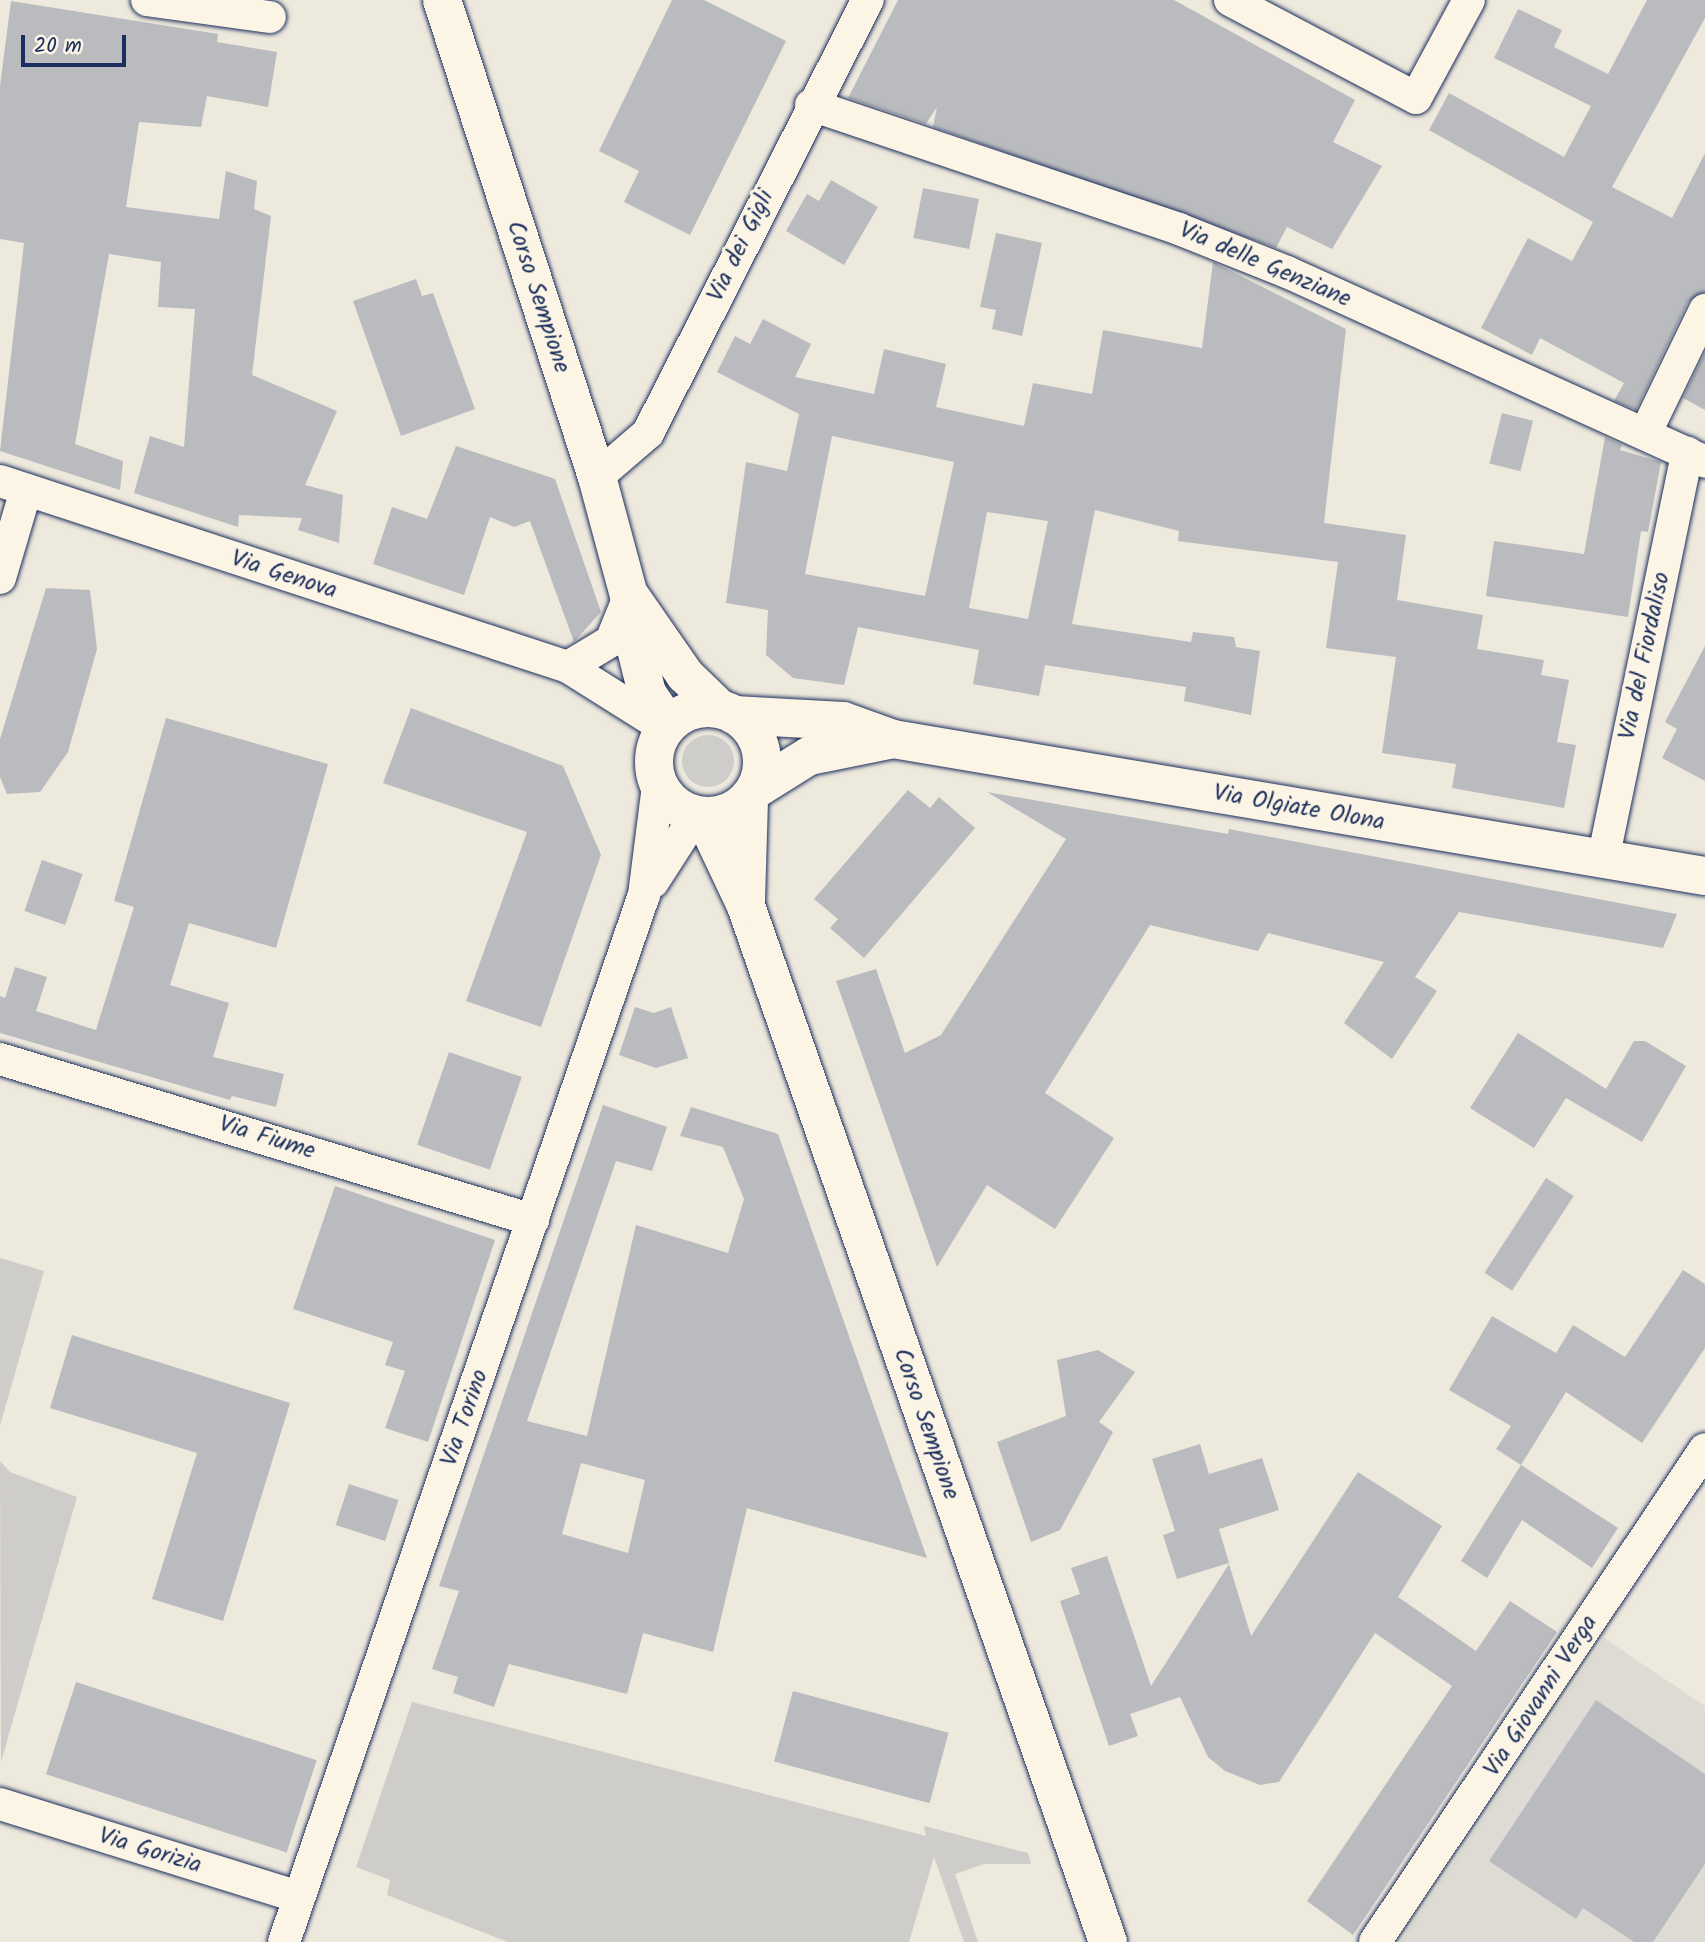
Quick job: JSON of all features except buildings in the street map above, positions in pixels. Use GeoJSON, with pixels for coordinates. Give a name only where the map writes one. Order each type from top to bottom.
{"type":"FeatureCollection","features":[{"type":"Feature","properties":{"kind":"main road","name":"Corso Sempione"},"geometry":{"type":"LineString","coordinates":[[442,0],[597,477],[629,596],[632,633],[647,693],[667,726]]}},
{"type":"Feature","properties":{"kind":"main road","name":"Corso Sempione"},"geometry":{"type":"LineString","coordinates":[[629,596],[685,675],[756,737],[761,750],[752,794],[746,906]]}},
{"type":"Feature","properties":{"kind":"main road"},"geometry":{"type":"LineString","coordinates":[[727,712],[694,709],[667,726],[653,757],[658,786],[678,809],[700,816],[730,812],[752,794]]}},
{"type":"Feature","properties":{"kind":"main road","name":"Via Olgiate Olona"},"geometry":{"type":"LineString","coordinates":[[727,712],[843,721],[893,739],[1705,876]]}},
{"type":"Feature","properties":{"kind":"main road","name":"Via Olgiate Olona"},"geometry":{"type":"LineString","coordinates":[[752,794],[809,755],[893,739]]}},
{"type":"Feature","properties":{"kind":"main road","name":"Corso Sempione"},"geometry":{"type":"LineString","coordinates":[[700,816],[746,906],[1108,1942]]}},
{"type":"Feature","properties":{"kind":"street"},"geometry":{"type":"LineString","coordinates":[[147,0],[270,18]]}},
{"type":"Feature","properties":{"kind":"street","name":"Via dei Gigli"},"geometry":{"type":"LineString","coordinates":[[597,477],[648,433],[811,105],[868,0]]}},
{"type":"Feature","properties":{"kind":"street"},"geometry":{"type":"LineString","coordinates":[[1230,0],[1416,98],[1469,0]]}},
{"type":"Feature","properties":{"kind":"street","name":"Via delle Genziane"},"geometry":{"type":"LineString","coordinates":[[811,105],[1179,229],[1287,272],[1696,457]]}},
{"type":"Feature","properties":{"kind":"street"},"geometry":{"type":"LineString","coordinates":[[1645,434],[1705,310]]}},
{"type":"Feature","properties":{"kind":"street","name":"Via del Fiordaliso"},"geometry":{"type":"LineString","coordinates":[[1603,860],[1696,457]]}},
{"type":"Feature","properties":{"kind":"street"},"geometry":{"type":"LineString","coordinates":[[0,578],[13,486]]}},
{"type":"Feature","properties":{"kind":"street","name":"Via Genova"},"geometry":{"type":"LineString","coordinates":[[13,486],[568,667],[667,726]]}},
{"type":"Feature","properties":{"kind":"street"},"geometry":{"type":"LineString","coordinates":[[568,667],[611,641],[629,596]]}},
{"type":"Feature","properties":{"kind":"street","name":"Via Torino"},"geometry":{"type":"LineString","coordinates":[[284,1942],[644,895],[658,786]]}},
{"type":"Feature","properties":{"kind":"street","name":"Via Torino"},"geometry":{"type":"LineString","coordinates":[[644,895],[700,816]]}},
{"type":"Feature","properties":{"kind":"street","name":"Via Fiume"},"geometry":{"type":"LineString","coordinates":[[0,1059],[533,1220]]}},
{"type":"Feature","properties":{"kind":"street","name":"Via Giovanni Verga"},"geometry":{"type":"LineString","coordinates":[[1375,1942],[1705,1449]]}},
{"type":"Feature","properties":{"kind":"street","name":"Via Gorizia"},"geometry":{"type":"LineString","coordinates":[[0,1804],[299,1897]]}},
{"type":"Feature","properties":{"kind":"shaded area"},"geometry":{"type":"Polygon","coordinates":[[[708,735],[718,737],[726,743],[732,751],[732,771],[726,779],[718,785],[708,787],[698,785],[690,779],[684,771],[682,761],[684,751],[690,743],[698,737],[708,735]]]}},
{"type":"Feature","properties":{"kind":"shaded area"},"geometry":{"type":"Polygon","coordinates":[[[0,1258],[44,1271],[0,1426],[0,1258]]]}},
{"type":"Feature","properties":{"kind":"shaded area"},"geometry":{"type":"Polygon","coordinates":[[[0,1461],[10,1472],[77,1497],[1,1762],[0,1461]]]}},
{"type":"Feature","properties":{"kind":"shaded area"},"geometry":{"type":"Polygon","coordinates":[[[1604,1638],[1705,1706],[1705,1942],[1400,1942],[1604,1638]]]}},
{"type":"Feature","properties":{"kind":"shaded area"},"geometry":{"type":"Polygon","coordinates":[[[412,1702],[926,1836],[924,1826],[1028,1853],[1031,1864],[984,1864],[955,1874],[978,1942],[964,1942],[934,1857],[909,1942],[508,1942],[387,1895],[390,1880],[356,1867],[412,1702]]]}}]}
